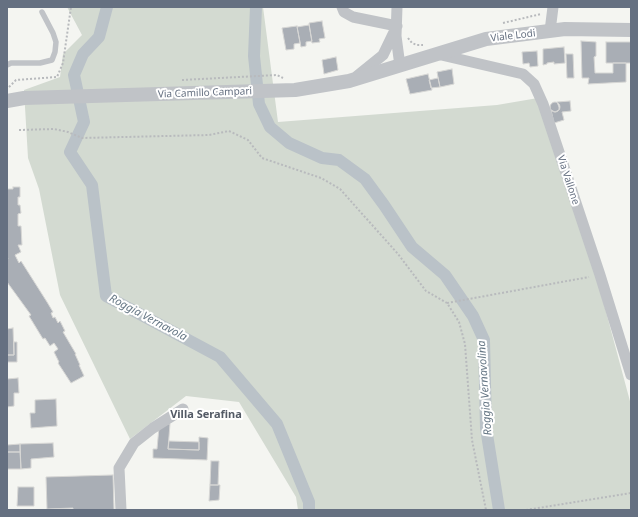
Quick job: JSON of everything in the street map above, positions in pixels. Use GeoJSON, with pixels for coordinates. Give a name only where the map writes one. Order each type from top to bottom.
{"type":"FeatureCollection","features":[{"type":"Feature","properties":{"kind":"street"},"geometry":{"type":"LineString","coordinates":[[342,7],[344,12],[353,16],[396,26]]}},
{"type":"Feature","properties":{"kind":"street"},"geometry":{"type":"LineString","coordinates":[[397,7],[396,26],[400,66]]}},
{"type":"Feature","properties":{"kind":"street"},"geometry":{"type":"LineString","coordinates":[[550,31],[552,10]]}},
{"type":"Feature","properties":{"kind":"street"},"geometry":{"type":"LineString","coordinates":[[349,81],[366,70],[383,56],[396,26]]}},
{"type":"Feature","properties":{"kind":"street","name":"Viale Lodi"},"geometry":{"type":"LineString","coordinates":[[400,66],[486,39],[565,29],[631,30]]}},
{"type":"Feature","properties":{"kind":"street","name":"Via Vallone"},"geometry":{"type":"LineString","coordinates":[[437,54],[523,74],[534,84],[543,104],[600,275],[631,375]]}},
{"type":"Feature","properties":{"kind":"street","name":"Via Camillo Campari"},"geometry":{"type":"LineString","coordinates":[[7,101],[24,98],[295,90],[349,81],[400,66]]}},
{"type":"Feature","properties":{"kind":"street"},"geometry":{"type":"LineString","coordinates":[[121,510],[119,468],[134,443],[153,428],[183,409]]}},
{"type":"Feature","properties":{"kind":"lane"},"geometry":{"type":"LineString","coordinates":[[7,65],[11,62],[40,63],[52,60],[56,42],[42,12]]}},
{"type":"Feature","properties":{"kind":"path"},"geometry":{"type":"LineString","coordinates":[[501,24],[552,10]]}},
{"type":"Feature","properties":{"kind":"path"},"geometry":{"type":"LineString","coordinates":[[19,130],[54,129],[68,132],[82,138],[209,135],[229,131],[248,140],[262,158],[320,178],[340,189],[388,242],[426,291],[447,303],[459,322],[464,344],[472,440],[486,510]]}},
{"type":"Feature","properties":{"kind":"path"},"geometry":{"type":"LineString","coordinates":[[447,303],[555,285],[600,275]]}},
{"type":"Feature","properties":{"kind":"path"},"geometry":{"type":"LineString","coordinates":[[526,510],[631,493]]}},
{"type":"Feature","properties":{"kind":"shaded area"},"geometry":{"type":"Polygon","coordinates":[[[67,7],[263,7],[278,122],[497,105],[538,98],[598,282],[631,405],[631,510],[298,510],[296,497],[239,402],[186,396],[130,439],[60,295],[39,189],[28,158],[24,90],[60,77],[63,54],[82,35],[67,7]]]}},
{"type":"Feature","properties":{"kind":"building"},"geometry":{"type":"Polygon","coordinates":[[[322,21],[325,38],[319,39],[320,42],[312,43],[309,23],[322,21]]]}},
{"type":"Feature","properties":{"kind":"building"},"geometry":{"type":"Polygon","coordinates":[[[309,25],[312,41],[306,42],[306,46],[301,47],[297,27],[309,25]]]}},
{"type":"Feature","properties":{"kind":"building"},"geometry":{"type":"Polygon","coordinates":[[[297,26],[300,43],[294,44],[294,49],[286,50],[282,28],[297,26]]]}},
{"type":"Feature","properties":{"kind":"building"},"geometry":{"type":"Polygon","coordinates":[[[581,41],[596,42],[596,56],[594,57],[595,73],[613,73],[613,63],[626,63],[626,82],[588,84],[589,78],[582,78],[581,41]]]}},
{"type":"Feature","properties":{"kind":"building"},"geometry":{"type":"Polygon","coordinates":[[[606,42],[631,42],[631,63],[606,63],[606,42]]]}},
{"type":"Feature","properties":{"kind":"building"},"geometry":{"type":"Polygon","coordinates":[[[564,47],[565,63],[554,64],[554,62],[543,65],[543,49],[564,47]]]}},
{"type":"Feature","properties":{"kind":"building"},"geometry":{"type":"Polygon","coordinates":[[[537,51],[538,66],[530,67],[529,63],[523,64],[522,52],[537,51]]]}},
{"type":"Feature","properties":{"kind":"building"},"geometry":{"type":"Polygon","coordinates":[[[566,54],[573,54],[574,78],[567,78],[566,54]]]}},
{"type":"Feature","properties":{"kind":"building"},"geometry":{"type":"Polygon","coordinates":[[[336,57],[338,70],[324,74],[322,60],[336,57]]]}},
{"type":"Feature","properties":{"kind":"building"},"geometry":{"type":"Polygon","coordinates":[[[452,69],[454,84],[440,87],[437,72],[452,69]]]}},
{"type":"Feature","properties":{"kind":"building"},"geometry":{"type":"Polygon","coordinates":[[[428,74],[432,90],[410,94],[406,79],[428,74]]]}},
{"type":"Feature","properties":{"kind":"building"},"geometry":{"type":"Polygon","coordinates":[[[438,78],[440,87],[431,88],[429,80],[438,78]]]}},
{"type":"Feature","properties":{"kind":"building"},"geometry":{"type":"Polygon","coordinates":[[[570,101],[571,111],[562,112],[564,120],[554,123],[551,110],[555,112],[559,110],[557,102],[570,101]]]}},
{"type":"Feature","properties":{"kind":"building"},"geometry":{"type":"Polygon","coordinates":[[[555,102],[560,107],[555,112],[550,107],[555,102]]]}},
{"type":"Feature","properties":{"kind":"building"},"geometry":{"type":"Polygon","coordinates":[[[13,187],[20,187],[18,205],[20,205],[21,213],[18,214],[18,226],[21,226],[22,245],[18,245],[21,252],[15,255],[19,263],[21,261],[47,302],[53,312],[51,313],[53,318],[55,317],[58,323],[60,321],[65,331],[63,332],[76,354],[84,376],[71,383],[58,363],[59,362],[54,352],[58,349],[54,343],[50,346],[45,338],[43,339],[29,316],[31,315],[7,282],[7,189],[13,189],[13,187]]]}},
{"type":"Feature","properties":{"kind":"building"},"geometry":{"type":"Polygon","coordinates":[[[13,328],[14,355],[7,355],[7,329],[13,328]]]}},
{"type":"Feature","properties":{"kind":"building"},"geometry":{"type":"Polygon","coordinates":[[[14,342],[17,342],[17,362],[7,362],[7,355],[14,355],[14,342]]]}},
{"type":"Feature","properties":{"kind":"building"},"geometry":{"type":"Polygon","coordinates":[[[18,378],[19,393],[14,393],[14,406],[7,407],[7,379],[18,378]]]}},
{"type":"Feature","properties":{"kind":"building"},"geometry":{"type":"Polygon","coordinates":[[[56,399],[57,426],[31,428],[30,413],[35,413],[35,400],[56,399]]]}},
{"type":"Feature","properties":{"kind":"building"},"geometry":{"type":"Polygon","coordinates":[[[165,424],[170,424],[168,449],[199,450],[199,437],[208,438],[207,460],[153,458],[153,449],[157,449],[159,427],[165,424]]]}},
{"type":"Feature","properties":{"kind":"building"},"geometry":{"type":"Polygon","coordinates":[[[169,441],[199,442],[199,450],[168,449],[169,441]]]}},
{"type":"Feature","properties":{"kind":"building"},"geometry":{"type":"Polygon","coordinates":[[[53,443],[54,457],[31,459],[31,468],[21,469],[20,444],[53,443]]]}},
{"type":"Feature","properties":{"kind":"building"},"geometry":{"type":"Polygon","coordinates":[[[20,444],[20,452],[7,452],[7,445],[20,444]]]}},
{"type":"Feature","properties":{"kind":"building"},"geometry":{"type":"Polygon","coordinates":[[[7,452],[20,452],[21,469],[7,469],[7,452]]]}},
{"type":"Feature","properties":{"kind":"building"},"geometry":{"type":"Polygon","coordinates":[[[211,461],[219,461],[218,485],[210,485],[211,461]]]}},
{"type":"Feature","properties":{"kind":"building"},"geometry":{"type":"Polygon","coordinates":[[[113,475],[114,510],[73,510],[73,508],[47,509],[46,477],[113,475]]]}},
{"type":"Feature","properties":{"kind":"building"},"geometry":{"type":"Polygon","coordinates":[[[210,485],[220,485],[219,500],[209,501],[210,485]]]}},
{"type":"Feature","properties":{"kind":"building"},"geometry":{"type":"Polygon","coordinates":[[[18,487],[34,487],[34,506],[17,506],[18,487]]]}},
{"type":"Feature","properties":{"kind":"waterway","name":"Roggia Vernavola"},"geometry":{"type":"LineString","coordinates":[[107,7],[99,37],[83,54],[74,75],[84,122],[70,152],[92,185],[106,296],[220,357],[277,424],[309,502],[309,510]]}},
{"type":"Feature","properties":{"kind":"waterway","name":"Roggia Vernavolina"},"geometry":{"type":"LineString","coordinates":[[256,7],[254,56],[259,104],[270,127],[289,143],[322,158],[339,160],[365,179],[412,247],[445,275],[473,316],[484,340],[486,428],[499,510]]}},
{"type":"Feature","properties":{"kind":"district","name":"Villa Serafina"},"geometry":{"type":"Point","coordinates":[206,415]}}]}
